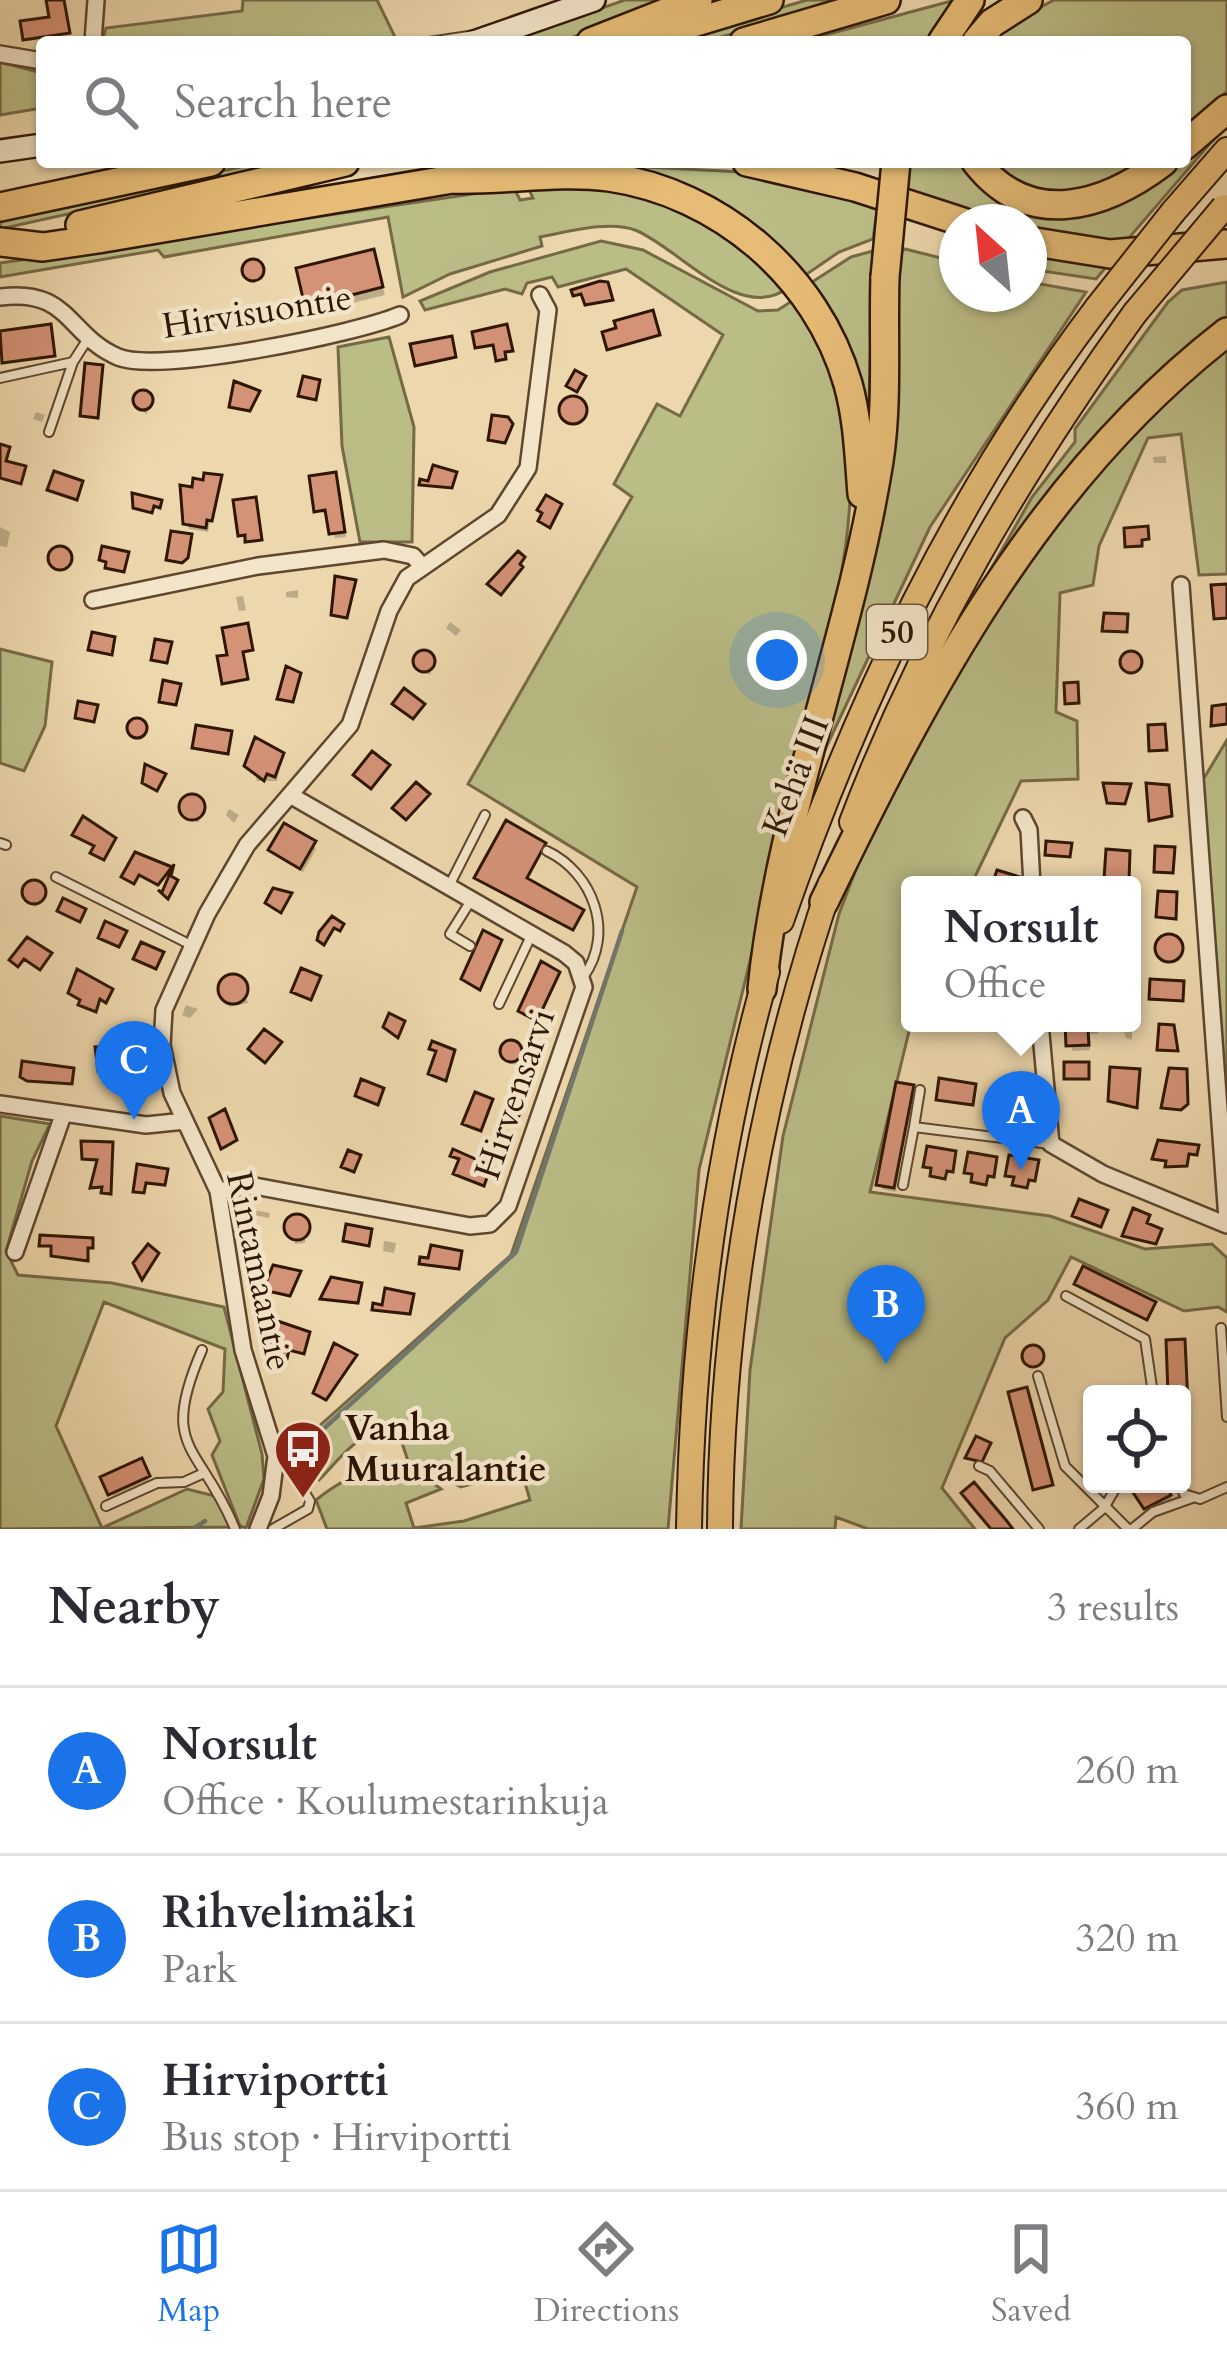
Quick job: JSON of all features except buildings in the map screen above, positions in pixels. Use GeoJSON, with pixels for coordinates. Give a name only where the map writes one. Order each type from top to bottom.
{"type":"FeatureCollection","features":[{"type":"Feature","properties":{"kind":"highway"},"geometry":{"type":"LineString","coordinates":[[606,36],[698,0]]}},
{"type":"Feature","properties":{"kind":"highway"},"geometry":{"type":"LineString","coordinates":[[650,36],[769,0]]}},
{"type":"Feature","properties":{"kind":"highway"},"geometry":{"type":"LineString","coordinates":[[765,36],[886,0]]}},
{"type":"Feature","properties":{"kind":"highway"},"geometry":{"type":"LineString","coordinates":[[946,36],[970,0]]}},
{"type":"Feature","properties":{"kind":"highway"},"geometry":{"type":"LineString","coordinates":[[981,36],[992,23],[1028,0]]}},
{"type":"Feature","properties":{"kind":"highway"},"geometry":{"type":"LineString","coordinates":[[1191,140],[1227,110]]}},
{"type":"Feature","properties":{"kind":"highway","name":"Kehä III"},"geometry":{"type":"LineString","coordinates":[[689,1529],[710,1246],[729,1130],[762,989],[818,814],[886,652],[992,456],[1097,308],[1227,150]]}},
{"type":"Feature","properties":{"kind":"highway"},"geometry":{"type":"LineString","coordinates":[[0,207],[184,168]]}},
{"type":"Feature","properties":{"kind":"highway"},"geometry":{"type":"LineString","coordinates":[[0,242],[319,168]]}},
{"type":"Feature","properties":{"kind":"highway"},"geometry":{"type":"LineString","coordinates":[[0,242],[43,247],[80,242],[513,168]]}},
{"type":"Feature","properties":{"kind":"highway"},"geometry":{"type":"LineString","coordinates":[[773,168],[855,187],[939,214]]}},
{"type":"Feature","properties":{"kind":"highway"},"geometry":{"type":"LineString","coordinates":[[762,989],[769,922],[841,643],[879,459],[885,277],[895,168]]}},
{"type":"Feature","properties":{"kind":"highway"},"geometry":{"type":"LineString","coordinates":[[982,168],[1006,190],[1060,207],[1102,200],[1153,168]]}},
{"type":"Feature","properties":{"kind":"highway"},"geometry":{"type":"LineString","coordinates":[[452,178],[575,174],[640,184],[713,214],[781,267],[829,334],[850,392],[865,517]]}},
{"type":"Feature","properties":{"kind":"highway","name":"Kehä III"},"geometry":{"type":"LineString","coordinates":[[721,1529],[733,1337],[755,1182],[783,1045],[824,902],[874,764],[964,577],[1053,428],[1135,313],[1226,206]]}},
{"type":"Feature","properties":{"kind":"highway"},"geometry":{"type":"LineString","coordinates":[[1047,244],[1110,254],[1227,244]]}},
{"type":"Feature","properties":{"kind":"highway"},"geometry":{"type":"LineString","coordinates":[[824,902],[928,694],[1030,536],[1112,436],[1227,332]]}},
{"type":"Feature","properties":{"kind":"main road"},"geometry":{"type":"LineString","coordinates":[[492,36],[594,0]]}},
{"type":"Feature","properties":{"kind":"main road"},"geometry":{"type":"LineString","coordinates":[[0,152],[36,146]]}},
{"type":"Feature","properties":{"kind":"street"},"geometry":{"type":"LineString","coordinates":[[93,36],[96,0]]}},
{"type":"Feature","properties":{"kind":"street"},"geometry":{"type":"LineString","coordinates":[[0,54],[36,60]]}},
{"type":"Feature","properties":{"kind":"street","name":"Rintamaantie"},"geometry":{"type":"LineString","coordinates":[[258,1529],[276,1476],[276,1456],[243,1350],[218,1191],[172,1094],[162,1027],[164,1010],[247,845],[350,725],[389,611],[407,578],[498,515],[528,468],[548,310],[539,295]]}},
{"type":"Feature","properties":{"kind":"street","name":"Hirvisuontie"},"geometry":{"type":"LineString","coordinates":[[0,297],[41,298],[66,310],[121,358],[171,358],[276,345],[400,315]]}},
{"type":"Feature","properties":{"kind":"street"},"geometry":{"type":"LineString","coordinates":[[93,600],[259,566],[384,550],[397,549],[421,565]]}},
{"type":"Feature","properties":{"kind":"street"},"geometry":{"type":"LineString","coordinates":[[1041,1032],[1051,1144],[1103,1174],[1227,1222],[1181,585]]}},
{"type":"Feature","properties":{"kind":"street","name":"Hirvensarvi"},"geometry":{"type":"LineString","coordinates":[[218,1191],[254,1186],[470,1226],[490,1224],[508,1206],[583,977],[564,953],[290,795]]}},
{"type":"Feature","properties":{"kind":"street"},"geometry":{"type":"LineString","coordinates":[[1022,818],[1029,830],[1032,876]]}},
{"type":"Feature","properties":{"kind":"street"},"geometry":{"type":"LineString","coordinates":[[0,1104],[146,1125],[185,1121]]}},
{"type":"Feature","properties":{"kind":"street"},"geometry":{"type":"LineString","coordinates":[[15,1252],[63,1115]]}},
{"type":"Feature","properties":{"kind":"lane"},"geometry":{"type":"LineString","coordinates":[[50,433],[73,362],[90,335]]}},
{"type":"Feature","properties":{"kind":"lane"},"geometry":{"type":"LineString","coordinates":[[0,378],[73,362]]}},
{"type":"Feature","properties":{"kind":"lane"},"geometry":{"type":"LineString","coordinates":[[448,888],[485,814]]}},
{"type":"Feature","properties":{"kind":"lane"},"geometry":{"type":"LineString","coordinates":[[547,850],[572,863],[602,928],[596,959],[583,977]]}},
{"type":"Feature","properties":{"kind":"lane"},"geometry":{"type":"LineString","coordinates":[[56,877],[193,945]]}},
{"type":"Feature","properties":{"kind":"lane"},"geometry":{"type":"LineString","coordinates":[[470,946],[450,934],[471,901]]}},
{"type":"Feature","properties":{"kind":"lane"},"geometry":{"type":"LineString","coordinates":[[499,1004],[532,935]]}},
{"type":"Feature","properties":{"kind":"lane"},"geometry":{"type":"LineString","coordinates":[[903,1185],[920,1090]]}},
{"type":"Feature","properties":{"kind":"lane"},"geometry":{"type":"LineString","coordinates":[[914,1127],[1034,1146],[1051,1144]]}},
{"type":"Feature","properties":{"kind":"lane"},"geometry":{"type":"LineString","coordinates":[[1066,1297],[1145,1339],[1152,1385]]}},
{"type":"Feature","properties":{"kind":"lane"},"geometry":{"type":"LineString","coordinates":[[1222,1328],[1227,1418]]}},
{"type":"Feature","properties":{"kind":"lane"},"geometry":{"type":"LineString","coordinates":[[202,1350],[181,1399],[181,1426],[235,1529]]}},
{"type":"Feature","properties":{"kind":"lane"},"geometry":{"type":"LineString","coordinates":[[1038,1376],[1065,1466],[1131,1529],[1153,1512],[1227,1487]]}},
{"type":"Feature","properties":{"kind":"lane"},"geometry":{"type":"LineString","coordinates":[[273,1529],[305,1511],[310,1501],[285,1460],[276,1456]]}},
{"type":"Feature","properties":{"kind":"lane"},"geometry":{"type":"LineString","coordinates":[[979,1466],[991,1472],[1039,1529]]}},
{"type":"Feature","properties":{"kind":"lane"},"geometry":{"type":"LineString","coordinates":[[106,1506],[157,1483],[184,1482],[204,1473]]}},
{"type":"Feature","properties":{"kind":"lane"},"geometry":{"type":"LineString","coordinates":[[1078,1529],[1104,1508],[1113,1493]]}},
{"type":"Feature","properties":{"kind":"lane"},"geometry":{"type":"LineString","coordinates":[[1188,1493],[1192,1498]]}},
{"type":"Feature","properties":{"kind":"green space"},"geometry":{"type":"Polygon","coordinates":[[[243,0],[377,0],[395,36],[104,36],[106,28],[242,11],[243,0]]]}},
{"type":"Feature","properties":{"kind":"green space"},"geometry":{"type":"Polygon","coordinates":[[[625,0],[672,0],[576,36],[521,36],[625,0]]]}},
{"type":"Feature","properties":{"kind":"green space"},"geometry":{"type":"Polygon","coordinates":[[[807,0],[848,0],[725,36],[684,36],[807,0]]]}},
{"type":"Feature","properties":{"kind":"green space"},"geometry":{"type":"Polygon","coordinates":[[[955,0],[933,36],[821,36],[955,0]]]}},
{"type":"Feature","properties":{"kind":"green space"},"geometry":{"type":"Polygon","coordinates":[[[1054,0],[1227,0],[1227,91],[1191,126],[1191,36],[997,36],[1007,25],[1054,0]]]}},
{"type":"Feature","properties":{"kind":"green space"},"geometry":{"type":"Polygon","coordinates":[[[0,62],[36,71],[36,109],[0,115],[0,62]]]}},
{"type":"Feature","properties":{"kind":"green space"},"geometry":{"type":"Polygon","coordinates":[[[1227,124],[1191,166],[1191,157],[1227,124]]]}},
{"type":"Feature","properties":{"kind":"green space"},"geometry":{"type":"Polygon","coordinates":[[[236,168],[277,168],[0,229],[0,218],[236,168]]]}},
{"type":"Feature","properties":{"kind":"green space"},"geometry":{"type":"Polygon","coordinates":[[[610,168],[743,172],[878,204],[873,239],[839,252],[804,276],[610,168]]]}},
{"type":"Feature","properties":{"kind":"green space"},"geometry":{"type":"Polygon","coordinates":[[[906,168],[969,168],[1007,203],[1157,178],[1174,168],[1189,168],[1122,246],[1047,236],[1047,204],[940,204],[901,191],[906,168]]]}},
{"type":"Feature","properties":{"kind":"green space"},"geometry":{"type":"Polygon","coordinates":[[[1000,168],[1135,168],[1104,184],[1067,193],[1031,186],[1000,168]]]}},
{"type":"Feature","properties":{"kind":"green space"},"geometry":{"type":"Polygon","coordinates":[[[527,185],[629,189],[727,228],[788,288],[769,297],[729,290],[652,239],[613,226],[540,237],[542,246],[450,274],[403,297],[388,217],[164,257],[158,250],[0,277],[0,263],[514,188],[520,200],[533,198],[527,185]]]}},
{"type":"Feature","properties":{"kind":"green space"},"geometry":{"type":"Polygon","coordinates":[[[601,241],[643,250],[758,311],[778,310],[795,299],[835,381],[850,461],[846,544],[830,633],[699,1170],[668,1529],[327,1529],[316,1500],[346,1480],[377,1470],[408,1472],[441,1489],[406,1503],[414,1528],[464,1521],[530,1500],[523,1476],[515,1472],[461,1487],[408,1461],[399,1434],[362,1439],[319,1480],[304,1474],[288,1454],[511,1255],[637,887],[468,784],[632,497],[614,484],[657,404],[680,416],[723,335],[626,269],[558,287],[552,277],[527,283],[522,294],[505,289],[425,310],[420,301],[490,272],[601,241]]]}},
{"type":"Feature","properties":{"kind":"green space"},"geometry":{"type":"Polygon","coordinates":[[[905,249],[939,258],[939,312],[1047,312],[1047,285],[1086,292],[930,527],[822,756],[897,255],[905,249]]]}},
{"type":"Feature","properties":{"kind":"green space"},"geometry":{"type":"Polygon","coordinates":[[[873,251],[868,444],[809,284],[851,257],[873,251]]]}},
{"type":"Feature","properties":{"kind":"green space"},"geometry":{"type":"Polygon","coordinates":[[[1047,254],[1107,266],[1096,279],[1047,272],[1047,254]]]}},
{"type":"Feature","properties":{"kind":"green space"},"geometry":{"type":"Polygon","coordinates":[[[1227,282],[1227,316],[1194,344],[937,664],[1032,497],[1075,442],[1075,429],[1168,302],[1182,290],[1227,282]]]}},
{"type":"Feature","properties":{"kind":"green space"},"geometry":{"type":"Polygon","coordinates":[[[389,337],[414,427],[412,542],[360,542],[342,446],[338,347],[389,337]]]}},
{"type":"Feature","properties":{"kind":"green space"},"geometry":{"type":"Polygon","coordinates":[[[1227,349],[1227,574],[1199,575],[1181,434],[1148,438],[1099,546],[1093,585],[1060,593],[1056,712],[1077,721],[1078,779],[1021,781],[975,876],[901,876],[901,1032],[909,1032],[870,1192],[1050,1216],[1145,1249],[1212,1244],[1227,1258],[1227,1312],[1218,1307],[1184,1311],[1071,1257],[1048,1300],[1005,1338],[942,1488],[975,1529],[868,1529],[836,1517],[835,1529],[741,1529],[750,1370],[783,1136],[839,914],[877,814],[976,633],[1129,428],[1227,349]]]}},
{"type":"Feature","properties":{"kind":"green space"},"geometry":{"type":"Polygon","coordinates":[[[0,649],[52,662],[45,726],[24,771],[0,763],[0,649]]]}},
{"type":"Feature","properties":{"kind":"green space"},"geometry":{"type":"Polygon","coordinates":[[[1227,740],[1227,1079],[1224,1079],[1201,783],[1227,740]]]}},
{"type":"Feature","properties":{"kind":"green space"},"geometry":{"type":"Polygon","coordinates":[[[0,1116],[50,1124],[32,1161],[6,1251],[18,1275],[112,1283],[224,1307],[262,1454],[264,1479],[246,1528],[240,1526],[212,1455],[220,1441],[208,1409],[223,1392],[225,1349],[104,1302],[56,1426],[102,1528],[187,1489],[215,1496],[231,1527],[0,1529],[0,1116]]]}},
{"type":"Feature","properties":{"kind":"waterway"},"geometry":{"type":"LineString","coordinates":[[294,1456],[516,1252],[622,931]]}},
{"type":"Feature","properties":{"kind":"waterway"},"geometry":{"type":"LineString","coordinates":[[193,1529],[205,1521]]}},
{"type":"Feature","properties":{"kind":"place","name":"Hirviportti"},"geometry":{"type":"Point","coordinates":[134,1120]}},
{"type":"Feature","properties":{"kind":"place","name":"Norsult"},"geometry":{"type":"Point","coordinates":[1021,1170]}},
{"type":"Feature","properties":{"kind":"place","name":"Rihvelimäki"},"geometry":{"type":"Point","coordinates":[886,1364]}},
{"type":"Feature","properties":{"kind":"place","name":"Vanha Muuralantie"},"geometry":{"type":"Point","coordinates":[303,1500]}}]}
